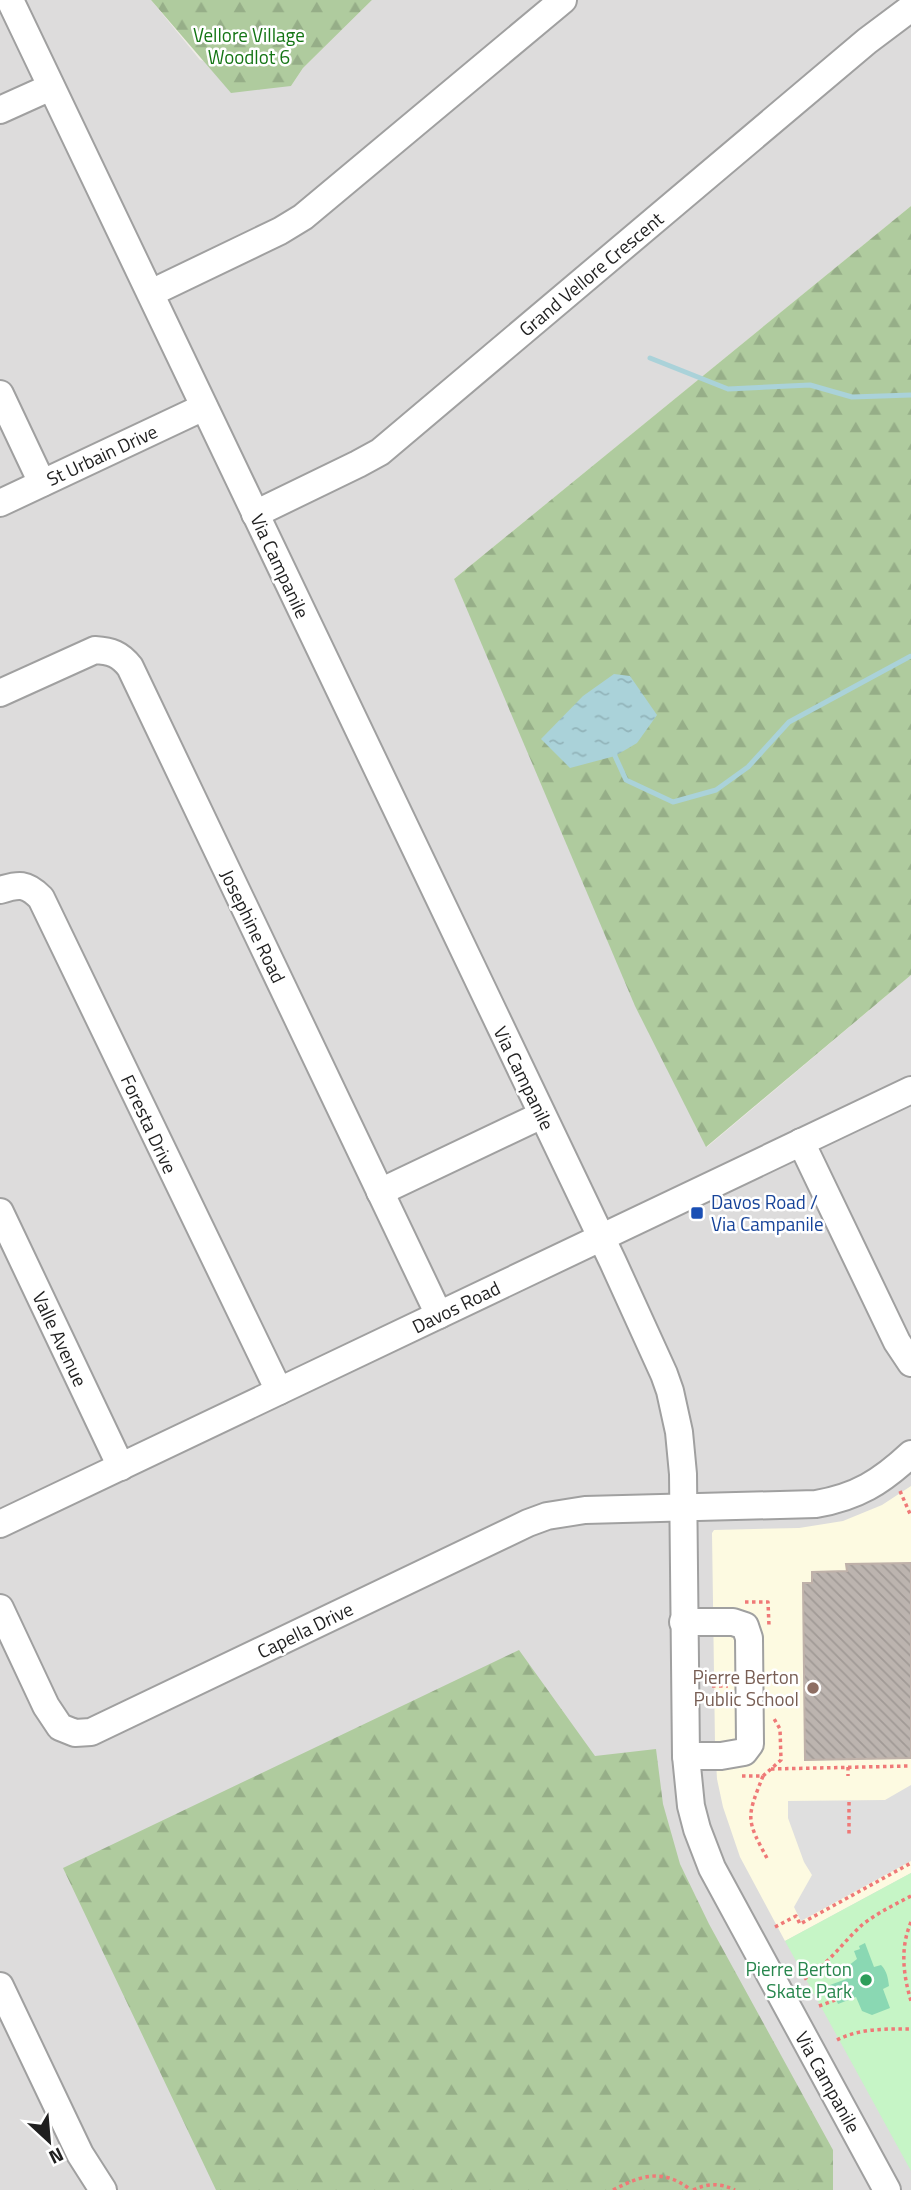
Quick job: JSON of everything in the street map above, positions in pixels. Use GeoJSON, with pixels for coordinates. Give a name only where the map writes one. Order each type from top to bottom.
{"type":"FeatureCollection","features":[{"type":"Feature","properties":{"kind":"street","name":"Via Campanile"},"geometry":{"type":"LineString","coordinates":[[10,0],[655,1352],[670,1391],[679,1432],[683,1474],[686,1756],[691,1806],[697,1829],[712,1868],[887,2190]]}},
{"type":"Feature","properties":{"kind":"street"},"geometry":{"type":"LineString","coordinates":[[151,293],[280,232],[303,217],[563,0]]}},
{"type":"Feature","properties":{"kind":"street","name":"Grand Vellore Crescent"},"geometry":{"type":"LineString","coordinates":[[255,514],[380,452],[867,41],[911,8]]}},
{"type":"Feature","properties":{"kind":"street"},"geometry":{"type":"LineString","coordinates":[[0,110],[51,87]]}},
{"type":"Feature","properties":{"kind":"street"},"geometry":{"type":"LineString","coordinates":[[0,394],[43,483]]}},
{"type":"Feature","properties":{"kind":"street","name":"St Urbain Drive"},"geometry":{"type":"LineString","coordinates":[[0,503],[204,407]]}},
{"type":"Feature","properties":{"kind":"street","name":"Josephine Road"},"geometry":{"type":"LineString","coordinates":[[0,693],[94,650],[110,651],[123,657],[131,667],[439,1315]]}},
{"type":"Feature","properties":{"kind":"street","name":"Foresta Drive"},"geometry":{"type":"LineString","coordinates":[[0,890],[18,885],[31,888],[41,898],[279,1391]]}},
{"type":"Feature","properties":{"kind":"street","name":"Davos Road"},"geometry":{"type":"LineString","coordinates":[[0,1524],[911,1090]]}},
{"type":"Feature","properties":{"kind":"street"},"geometry":{"type":"LineString","coordinates":[[380,1192],[542,1115]]}},
{"type":"Feature","properties":{"kind":"street"},"geometry":{"type":"LineString","coordinates":[[801,1142],[897,1342],[911,1363]]}},
{"type":"Feature","properties":{"kind":"street","name":"Valle Avenue"},"geometry":{"type":"LineString","coordinates":[[0,1212],[121,1466]]}},
{"type":"Feature","properties":{"kind":"street"},"geometry":{"type":"LineString","coordinates":[[682,1508],[831,1502],[872,1486],[911,1454]]}},
{"type":"Feature","properties":{"kind":"street","name":"Capella Drive"},"geometry":{"type":"LineString","coordinates":[[0,1608],[46,1706],[60,1727],[75,1733],[91,1732],[528,1523],[547,1516],[584,1510],[682,1508]]}},
{"type":"Feature","properties":{"kind":"street"},"geometry":{"type":"LineString","coordinates":[[683,1622],[733,1622],[745,1626],[750,1638],[750,1744],[744,1752],[721,1756],[686,1756]]}},
{"type":"Feature","properties":{"kind":"street"},"geometry":{"type":"LineString","coordinates":[[0,1986],[80,2154],[103,2190]]}},
{"type":"Feature","properties":{"kind":"path"},"geometry":{"type":"LineString","coordinates":[[900,1491],[911,1516]]}},
{"type":"Feature","properties":{"kind":"path"},"geometry":{"type":"LineString","coordinates":[[771,1769],[909,1766]]}},
{"type":"Feature","properties":{"kind":"path"},"geometry":{"type":"LineString","coordinates":[[848,1768],[848,1776]]}},
{"type":"Feature","properties":{"kind":"path"},"geometry":{"type":"LineString","coordinates":[[764,1776],[750,1818],[754,1835],[768,1860]]}},
{"type":"Feature","properties":{"kind":"path"},"geometry":{"type":"LineString","coordinates":[[849,1802],[849,1836]]}},
{"type":"Feature","properties":{"kind":"path"},"geometry":{"type":"LineString","coordinates":[[775,1927],[796,1916],[800,1924],[911,1863]]}},
{"type":"Feature","properties":{"kind":"path"},"geometry":{"type":"LineString","coordinates":[[804,1979],[815,1973],[863,1925],[911,1896]]}},
{"type":"Feature","properties":{"kind":"path"},"geometry":{"type":"LineString","coordinates":[[911,1922],[903,1954],[911,2001]]}},
{"type":"Feature","properties":{"kind":"path"},"geometry":{"type":"LineString","coordinates":[[819,2006],[835,2000]]}},
{"type":"Feature","properties":{"kind":"path"},"geometry":{"type":"LineString","coordinates":[[837,2040],[850,2033],[868,2030],[911,2029]]}},
{"type":"Feature","properties":{"kind":"path"},"geometry":{"type":"LineString","coordinates":[[613,2190],[632,2180],[655,2175],[678,2180],[692,2190],[722,2184],[735,2190]]}},
{"type":"Feature","properties":{"kind":"shaded area"},"geometry":{"type":"Polygon","coordinates":[[[0,0],[151,0],[200,60],[291,86],[303,68],[372,0],[911,0],[911,206],[454,579],[707,1147],[911,975],[911,2190],[0,2190],[0,0]]]}},
{"type":"Feature","properties":{"kind":"shaded area","name":"Pierre Berton Public School"},"geometry":{"type":"Polygon","coordinates":[[[911,1486],[911,1873],[785,1941],[740,1857],[723,1807],[717,1779],[712,1533],[714,1530],[799,1528],[843,1521],[882,1505],[911,1486]]]}},
{"type":"Feature","properties":{"kind":"shaded area"},"geometry":{"type":"Polygon","coordinates":[[[911,1785],[911,1861],[801,1921],[794,1907],[812,1875],[804,1862],[788,1818],[788,1801],[885,1800],[911,1785]]]}},
{"type":"Feature","properties":{"kind":"green space","name":"Vellore Village Woodlot 6"},"geometry":{"type":"Polygon","coordinates":[[[151,0],[372,0],[303,68],[291,86],[231,93],[151,0]]]}},
{"type":"Feature","properties":{"kind":"green space"},"geometry":{"type":"Polygon","coordinates":[[[911,206],[911,975],[706,1147],[635,1006],[454,579],[911,206]]]}},
{"type":"Feature","properties":{"kind":"green space"},"geometry":{"type":"Polygon","coordinates":[[[519,1650],[595,1756],[656,1749],[663,1804],[680,1864],[709,1924],[833,2150],[833,2190],[216,2190],[63,1868],[519,1650]]]}},
{"type":"Feature","properties":{"kind":"green space"},"geometry":{"type":"Polygon","coordinates":[[[911,1873],[911,2171],[785,1941],[911,1873]]]}},
{"type":"Feature","properties":{"kind":"green space","name":"Pierre Berton Skate Park"},"geometry":{"type":"Polygon","coordinates":[[[865,1943],[874,1967],[881,1965],[885,1970],[889,1986],[883,1989],[890,2008],[872,2015],[862,2011],[856,1997],[838,2004],[830,1985],[849,1978],[848,1966],[857,1959],[854,1951],[865,1943]]]}},
{"type":"Feature","properties":{"kind":"water"},"geometry":{"type":"Polygon","coordinates":[[[614,674],[630,676],[657,715],[637,743],[615,756],[570,768],[541,739],[583,696],[614,674]]]}},
{"type":"Feature","properties":{"kind":"building"},"geometry":{"type":"Polygon","coordinates":[[[911,1563],[911,1758],[805,1760],[803,1583],[812,1583],[812,1572],[847,1571],[846,1564],[911,1563]]]}},
{"type":"Feature","properties":{"kind":"waterway"},"geometry":{"type":"LineString","coordinates":[[650,358],[728,389],[810,385],[852,397],[911,395]]}},
{"type":"Feature","properties":{"kind":"waterway"},"geometry":{"type":"LineString","coordinates":[[615,756],[626,780],[673,802],[716,790],[748,767],[789,722],[911,656]]}},
{"type":"Feature","properties":{"kind":"place","name":"Davos Road / Via Campanile"},"geometry":{"type":"Point","coordinates":[697,1213]}},
{"type":"Feature","properties":{"kind":"place","name":"Pierre Berton Public School"},"geometry":{"type":"Point","coordinates":[813,1688]}},
{"type":"Feature","properties":{"kind":"place","name":"Pierre Berton Skate Park"},"geometry":{"type":"Point","coordinates":[866,1980]}}]}
